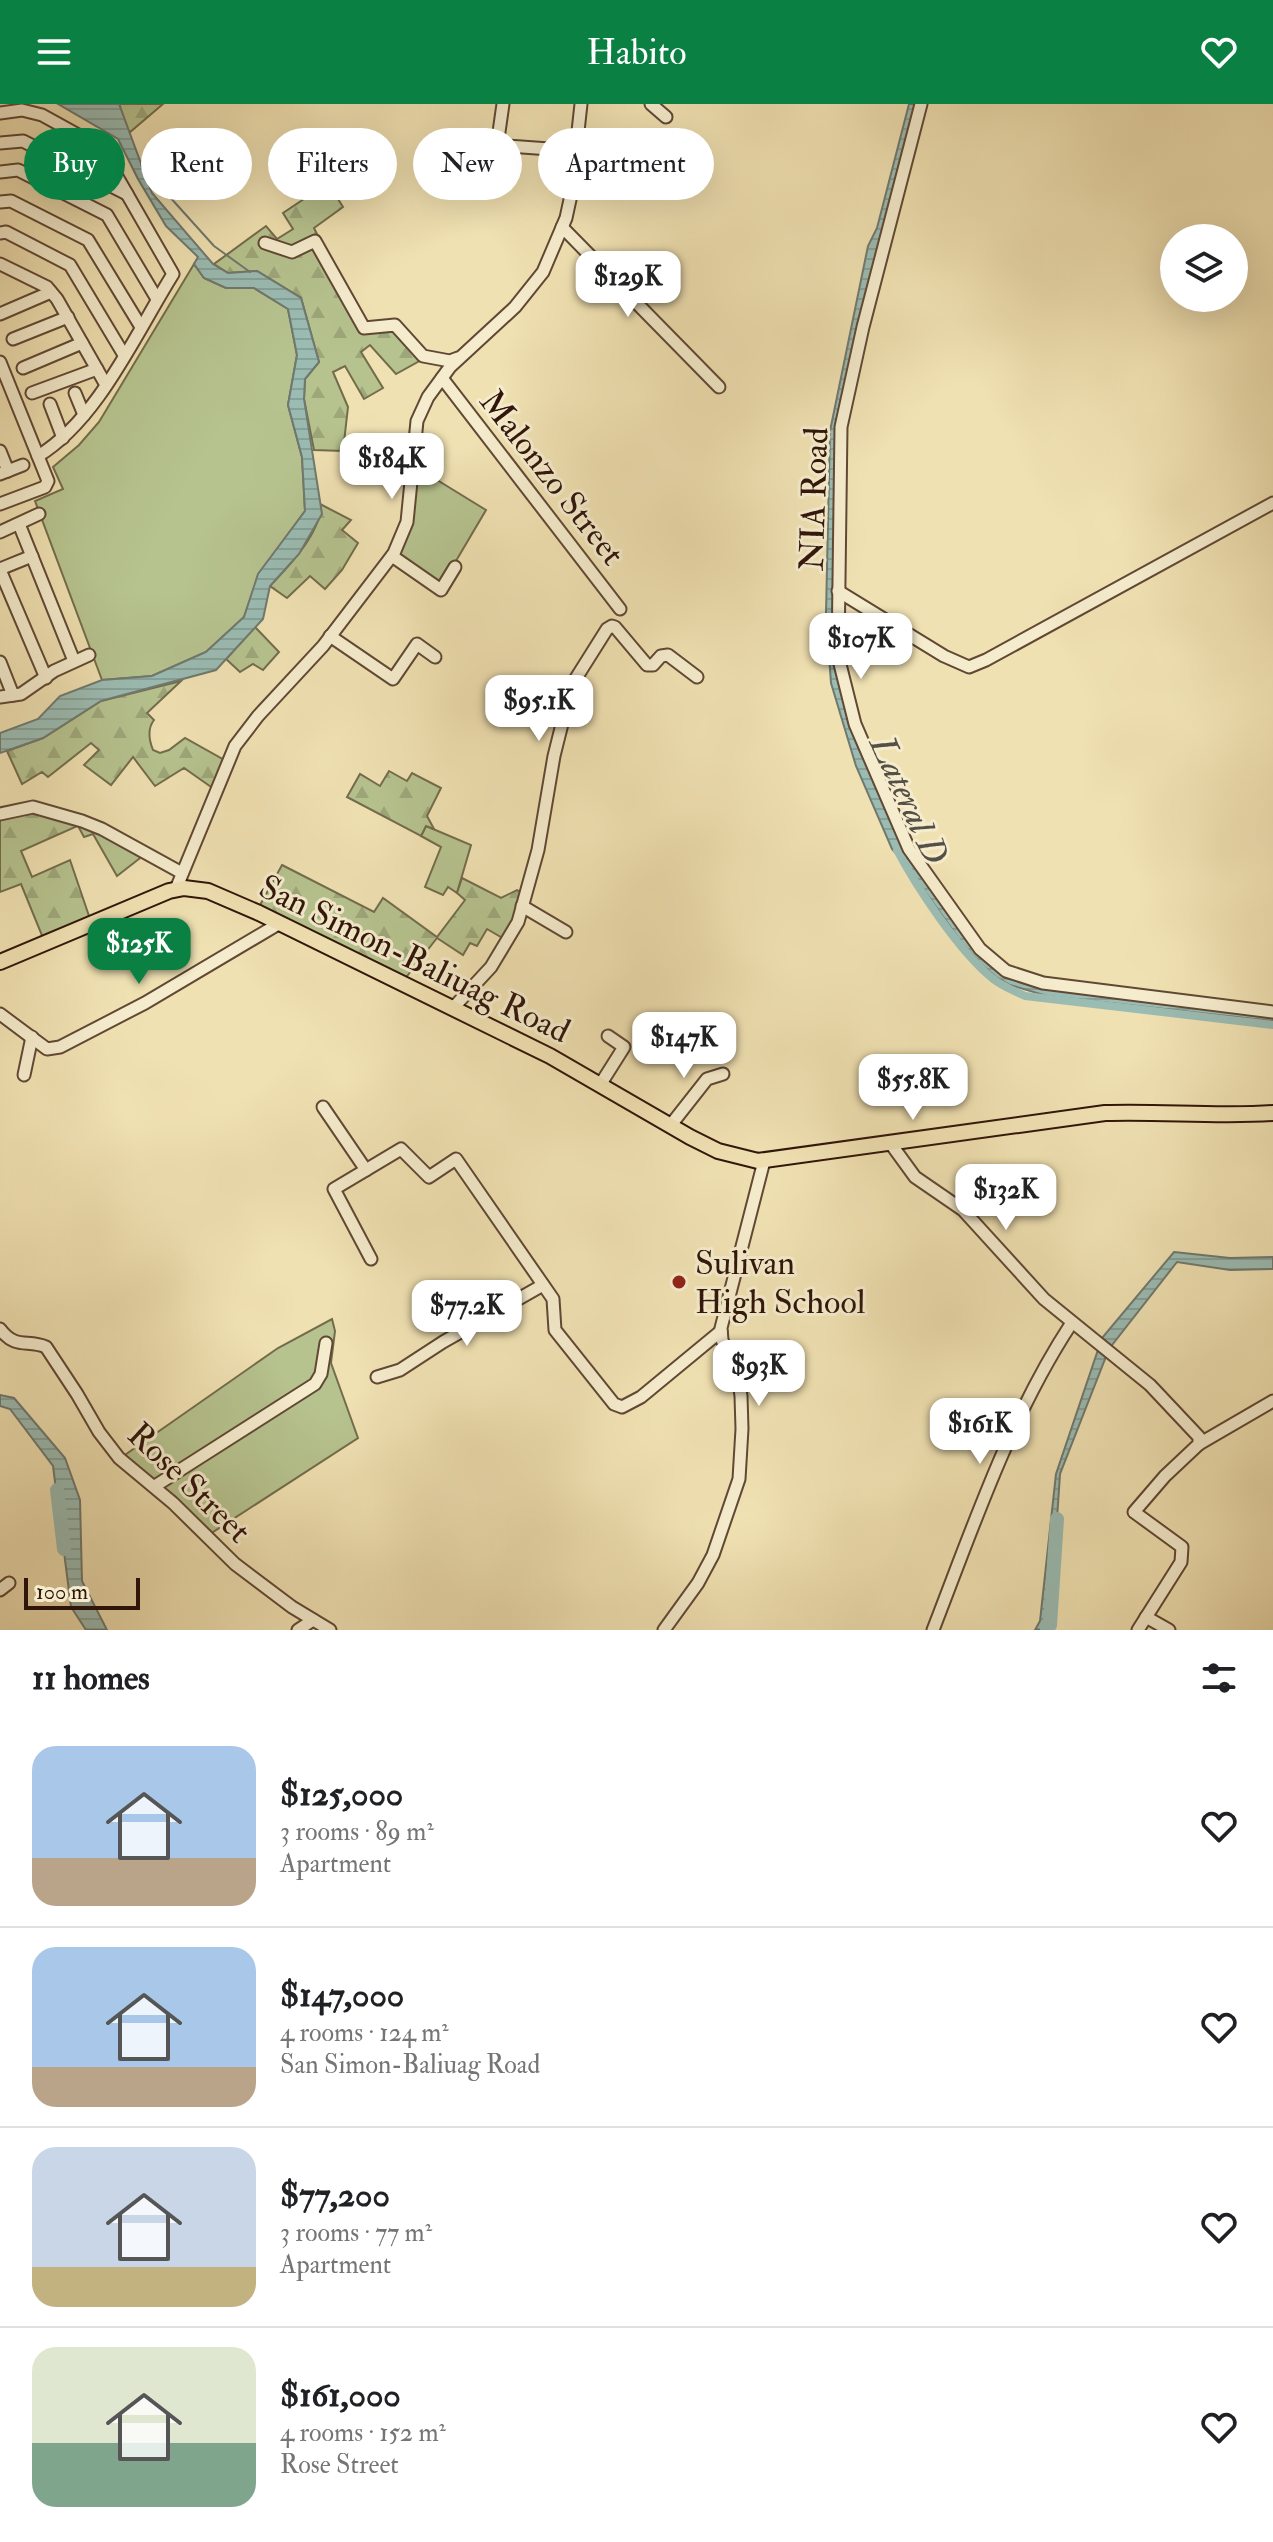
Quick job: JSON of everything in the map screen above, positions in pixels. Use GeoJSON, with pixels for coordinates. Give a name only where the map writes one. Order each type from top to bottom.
{"type":"FeatureCollection","features":[{"type":"Feature","properties":{"kind":"main road","name":"San Simon-Baliuag Road"},"geometry":{"type":"LineString","coordinates":[[176,889],[208,891],[280,923],[550,1056],[670,1126],[718,1151],[742,1159],[764,1161],[1105,1113],[1146,1111],[1232,1116],[1273,1113]]}},
{"type":"Feature","properties":{"kind":"main road"},"geometry":{"type":"LineString","coordinates":[[0,962],[176,889]]}},
{"type":"Feature","properties":{"kind":"street"},"geometry":{"type":"LineString","coordinates":[[503,104],[498,139],[501,143],[538,148]]}},
{"type":"Feature","properties":{"kind":"street"},"geometry":{"type":"LineString","coordinates":[[579,128],[581,104]]}},
{"type":"Feature","properties":{"kind":"street"},"geometry":{"type":"LineString","coordinates":[[651,104],[666,117]]}},
{"type":"Feature","properties":{"kind":"street","name":"NIA Road"},"geometry":{"type":"LineString","coordinates":[[921,104],[841,427],[838,656],[855,724],[909,849],[969,936],[996,965],[1020,978],[1043,983],[1273,1012]]}},
{"type":"Feature","properties":{"kind":"street"},"geometry":{"type":"LineString","coordinates":[[0,113],[22,110],[42,115],[100,147],[173,274],[106,385],[84,415],[63,438],[38,456]]}},
{"type":"Feature","properties":{"kind":"street"},"geometry":{"type":"LineString","coordinates":[[0,143],[23,141],[128,194]]}},
{"type":"Feature","properties":{"kind":"street"},"geometry":{"type":"LineString","coordinates":[[0,172],[18,170],[107,215],[157,299]]}},
{"type":"Feature","properties":{"kind":"street"},"geometry":{"type":"LineString","coordinates":[[176,889],[235,746],[330,636],[392,556],[407,522],[417,421],[428,397],[459,358],[515,307],[535,284],[562,227],[570,200]]}},
{"type":"Feature","properties":{"kind":"street"},"geometry":{"type":"LineString","coordinates":[[0,202],[11,201],[88,240],[141,327]]}},
{"type":"Feature","properties":{"kind":"street"},"geometry":{"type":"LineString","coordinates":[[562,227],[719,387]]}},
{"type":"Feature","properties":{"kind":"street"},"geometry":{"type":"LineString","coordinates":[[0,233],[6,232],[70,265],[124,355]]}},
{"type":"Feature","properties":{"kind":"street"},"geometry":{"type":"LineString","coordinates":[[265,243],[292,252],[315,241],[364,328],[395,325],[423,356],[450,361],[459,358]]}},
{"type":"Feature","properties":{"kind":"street"},"geometry":{"type":"LineString","coordinates":[[0,264],[47,287],[68,317],[106,385]]}},
{"type":"Feature","properties":{"kind":"street"},"geometry":{"type":"LineString","coordinates":[[0,314],[51,292]]}},
{"type":"Feature","properties":{"kind":"street"},"geometry":{"type":"LineString","coordinates":[[13,339],[68,317]]}},
{"type":"Feature","properties":{"kind":"street"},"geometry":{"type":"LineString","coordinates":[[23,368],[82,343]]}},
{"type":"Feature","properties":{"kind":"street"},"geometry":{"type":"LineString","coordinates":[[0,362],[48,481],[45,487],[0,504]]}},
{"type":"Feature","properties":{"kind":"street"},"geometry":{"type":"LineString","coordinates":[[32,393],[97,369]]}},
{"type":"Feature","properties":{"kind":"street","name":"Malonzo Street"},"geometry":{"type":"LineString","coordinates":[[442,378],[620,609]]}},
{"type":"Feature","properties":{"kind":"street"},"geometry":{"type":"LineString","coordinates":[[75,393],[84,415]]}},
{"type":"Feature","properties":{"kind":"street"},"geometry":{"type":"LineString","coordinates":[[50,404],[63,438]]}},
{"type":"Feature","properties":{"kind":"street"},"geometry":{"type":"LineString","coordinates":[[0,451],[4,472],[23,465]]}},
{"type":"Feature","properties":{"kind":"street"},"geometry":{"type":"LineString","coordinates":[[838,591],[944,656],[969,667],[1273,503]]}},
{"type":"Feature","properties":{"kind":"street"},"geometry":{"type":"LineString","coordinates":[[0,532],[39,514]]}},
{"type":"Feature","properties":{"kind":"street"},"geometry":{"type":"LineString","coordinates":[[19,524],[74,661]]}},
{"type":"Feature","properties":{"kind":"street"},"geometry":{"type":"LineString","coordinates":[[32,556],[0,569],[46,678]]}},
{"type":"Feature","properties":{"kind":"street"},"geometry":{"type":"LineString","coordinates":[[392,556],[441,590],[455,567]]}},
{"type":"Feature","properties":{"kind":"street"},"geometry":{"type":"LineString","coordinates":[[453,1008],[495,961],[518,922],[538,850],[554,756],[569,696],[573,683],[607,629],[615,627],[647,665],[653,665],[661,656],[668,655],[697,677]]}},
{"type":"Feature","properties":{"kind":"street"},"geometry":{"type":"LineString","coordinates":[[330,636],[393,679],[417,644],[435,657]]}},
{"type":"Feature","properties":{"kind":"street"},"geometry":{"type":"LineString","coordinates":[[0,697],[21,694],[89,655]]}},
{"type":"Feature","properties":{"kind":"street"},"geometry":{"type":"LineString","coordinates":[[0,662],[13,695]]}},
{"type":"Feature","properties":{"kind":"street"},"geometry":{"type":"LineString","coordinates":[[0,814],[33,807],[82,821],[182,873]]}},
{"type":"Feature","properties":{"kind":"street"},"geometry":{"type":"LineString","coordinates":[[522,906],[566,932]]}},
{"type":"Feature","properties":{"kind":"street"},"geometry":{"type":"LineString","coordinates":[[0,1014],[47,1049],[60,1047],[145,1003],[280,923]]}},
{"type":"Feature","properties":{"kind":"street"},"geometry":{"type":"LineString","coordinates":[[600,1085],[624,1047],[608,1036]]}},
{"type":"Feature","properties":{"kind":"street"},"geometry":{"type":"LineString","coordinates":[[24,1075],[32,1037]]}},
{"type":"Feature","properties":{"kind":"street"},"geometry":{"type":"LineString","coordinates":[[670,1126],[707,1079],[723,1074]]}},
{"type":"Feature","properties":{"kind":"street"},"geometry":{"type":"LineString","coordinates":[[323,1107],[366,1170]]}},
{"type":"Feature","properties":{"kind":"street"},"geometry":{"type":"LineString","coordinates":[[891,1144],[915,1177],[963,1210],[1032,1288],[1071,1324],[1150,1385],[1199,1437],[1199,1444]]}},
{"type":"Feature","properties":{"kind":"street"},"geometry":{"type":"LineString","coordinates":[[371,1259],[334,1189],[401,1149],[429,1177],[456,1159],[553,1299],[555,1330],[618,1406],[641,1397],[721,1331]]}},
{"type":"Feature","properties":{"kind":"street"},"geometry":{"type":"LineString","coordinates":[[664,1630],[698,1583],[713,1555],[739,1479],[742,1429],[738,1375],[721,1331],[764,1161]]}},
{"type":"Feature","properties":{"kind":"street"},"geometry":{"type":"LineString","coordinates":[[377,1377],[400,1370],[543,1285]]}},
{"type":"Feature","properties":{"kind":"street"},"geometry":{"type":"LineString","coordinates":[[933,1630],[1017,1425],[1048,1359],[1071,1324]]}},
{"type":"Feature","properties":{"kind":"street","name":"Rose Street"},"geometry":{"type":"LineString","coordinates":[[0,1329],[11,1340],[22,1345],[46,1347],[99,1432],[119,1458],[155,1486],[235,1564],[330,1630]]}},
{"type":"Feature","properties":{"kind":"street"},"geometry":{"type":"LineString","coordinates":[[155,1486],[315,1384],[321,1374],[326,1343]]}},
{"type":"Feature","properties":{"kind":"street"},"geometry":{"type":"LineString","coordinates":[[1138,1630],[1181,1562],[1183,1552],[1182,1547],[1134,1512],[1165,1476],[1199,1444],[1273,1401]]}},
{"type":"Feature","properties":{"kind":"street"},"geometry":{"type":"LineString","coordinates":[[1146,1617],[1169,1630]]}},
{"type":"Feature","properties":{"kind":"street"},"geometry":{"type":"LineString","coordinates":[[298,1630],[313,1620]]}},
{"type":"Feature","properties":{"kind":"green space"},"geometry":{"type":"Polygon","coordinates":[[[119,104],[163,104],[129,133],[119,104]]]}},
{"type":"Feature","properties":{"kind":"green space"},"geometry":{"type":"Polygon","coordinates":[[[302,200],[339,200],[343,207],[314,228],[319,238],[283,254],[314,245],[362,331],[394,328],[423,359],[396,374],[370,345],[361,352],[383,388],[364,399],[345,366],[333,372],[348,407],[343,451],[314,450],[304,399],[305,379],[319,362],[301,298],[257,271],[228,273],[214,264],[266,226],[277,239],[293,229],[283,213],[302,200]]]}},
{"type":"Feature","properties":{"kind":"green space"},"geometry":{"type":"Polygon","coordinates":[[[194,264],[204,278],[226,288],[254,288],[288,309],[297,355],[288,405],[302,457],[305,511],[259,574],[244,617],[206,652],[152,676],[102,680],[35,501],[63,489],[53,467],[79,445],[99,422],[194,264]]]}},
{"type":"Feature","properties":{"kind":"green space"},"geometry":{"type":"Polygon","coordinates":[[[416,467],[486,510],[440,588],[397,554],[416,467]]]}},
{"type":"Feature","properties":{"kind":"green space"},"geometry":{"type":"Polygon","coordinates":[[[320,504],[351,520],[342,530],[358,543],[342,570],[325,589],[310,576],[287,598],[270,586],[310,537],[316,526],[320,504]]]}},
{"type":"Feature","properties":{"kind":"green space"},"geometry":{"type":"Polygon","coordinates":[[[255,627],[279,652],[263,670],[253,664],[240,672],[226,659],[255,627]]]}},
{"type":"Feature","properties":{"kind":"green space"},"geometry":{"type":"Polygon","coordinates":[[[181,681],[147,713],[154,720],[150,731],[153,750],[160,753],[169,750],[185,738],[226,761],[214,789],[184,768],[155,786],[133,757],[111,785],[84,765],[99,750],[91,743],[48,777],[42,772],[22,784],[7,751],[43,738],[101,701],[181,681]]]}},
{"type":"Feature","properties":{"kind":"green space"},"geometry":{"type":"Polygon","coordinates":[[[389,771],[407,781],[412,773],[441,788],[427,816],[434,829],[426,826],[421,836],[347,797],[360,774],[380,786],[389,771]]]}},
{"type":"Feature","properties":{"kind":"green space"},"geometry":{"type":"Polygon","coordinates":[[[32,810],[82,824],[21,851],[32,877],[70,860],[90,919],[43,938],[21,884],[0,892],[0,817],[32,810]]]}},
{"type":"Feature","properties":{"kind":"green space"},"geometry":{"type":"Polygon","coordinates":[[[82,824],[144,855],[117,876],[93,834],[84,837],[78,826],[82,824]]]}},
{"type":"Feature","properties":{"kind":"green space"},"geometry":{"type":"Polygon","coordinates":[[[426,826],[471,845],[457,893],[448,887],[443,895],[425,887],[441,847],[421,836],[426,826]]]}},
{"type":"Feature","properties":{"kind":"green space"},"geometry":{"type":"Polygon","coordinates":[[[282,865],[374,912],[383,898],[437,937],[465,900],[457,893],[462,878],[501,898],[517,890],[523,893],[506,940],[487,929],[477,946],[470,943],[463,955],[437,938],[404,980],[260,905],[282,865]]]}},
{"type":"Feature","properties":{"kind":"green space"},"geometry":{"type":"Polygon","coordinates":[[[332,1319],[335,1331],[331,1363],[358,1438],[210,1534],[160,1487],[317,1386],[318,1373],[313,1382],[154,1482],[122,1457],[278,1348],[332,1319]]]}},
{"type":"Feature","properties":{"kind":"water"},"geometry":{"type":"Polygon","coordinates":[[[58,104],[119,104],[141,163],[141,184],[125,153],[125,128],[99,128],[58,104]]]}},
{"type":"Feature","properties":{"kind":"water","name":"Lateral D"},"geometry":{"type":"Polygon","coordinates":[[[909,104],[918,104],[842,409],[836,658],[901,838],[1004,973],[1273,1015],[1273,1021],[1047,996],[1010,985],[996,977],[962,943],[892,849],[856,766],[831,683],[826,613],[830,431],[868,246],[877,228],[909,104]]]}},
{"type":"Feature","properties":{"kind":"water"},"geometry":{"type":"Polygon","coordinates":[[[151,200],[158,200],[213,264],[228,273],[257,271],[301,298],[319,362],[305,379],[304,399],[322,514],[299,554],[270,586],[263,619],[216,670],[101,701],[43,738],[0,753],[0,733],[38,719],[60,696],[102,680],[152,676],[206,652],[244,617],[258,574],[305,511],[302,457],[288,405],[297,355],[288,309],[254,288],[226,288],[204,278],[194,264],[198,257],[166,226],[151,200]]]}},
{"type":"Feature","properties":{"kind":"water"},"geometry":{"type":"Polygon","coordinates":[[[1174,1252],[1230,1258],[1273,1257],[1273,1269],[1230,1270],[1177,1262],[1109,1349],[1060,1474],[1050,1625],[1048,1630],[1035,1630],[1040,1621],[1056,1474],[1102,1338],[1174,1252]]]}},
{"type":"Feature","properties":{"kind":"water"},"geometry":{"type":"Polygon","coordinates":[[[0,1395],[14,1398],[65,1458],[80,1500],[82,1581],[107,1630],[86,1630],[71,1607],[53,1466],[10,1409],[0,1406],[0,1395]]]}},
{"type":"Feature","properties":{"kind":"waterway"},"geometry":{"type":"LineString","coordinates":[[173,200],[214,246],[250,272]]}},
{"type":"Feature","properties":{"kind":"waterway","name":"Lateral D"},"geometry":{"type":"LineString","coordinates":[[897,850],[927,900],[966,952],[992,978],[1025,996],[1273,1025]]}},
{"type":"Feature","properties":{"kind":"waterway"},"geometry":{"type":"LineString","coordinates":[[57,1490],[64,1549]]}},
{"type":"Feature","properties":{"kind":"waterway"},"geometry":{"type":"LineString","coordinates":[[1047,1630],[1050,1625],[1057,1519]]}},
{"type":"Feature","properties":{"kind":"place","name":"Sulivan High School"},"geometry":{"type":"Point","coordinates":[679,1282]}}]}
